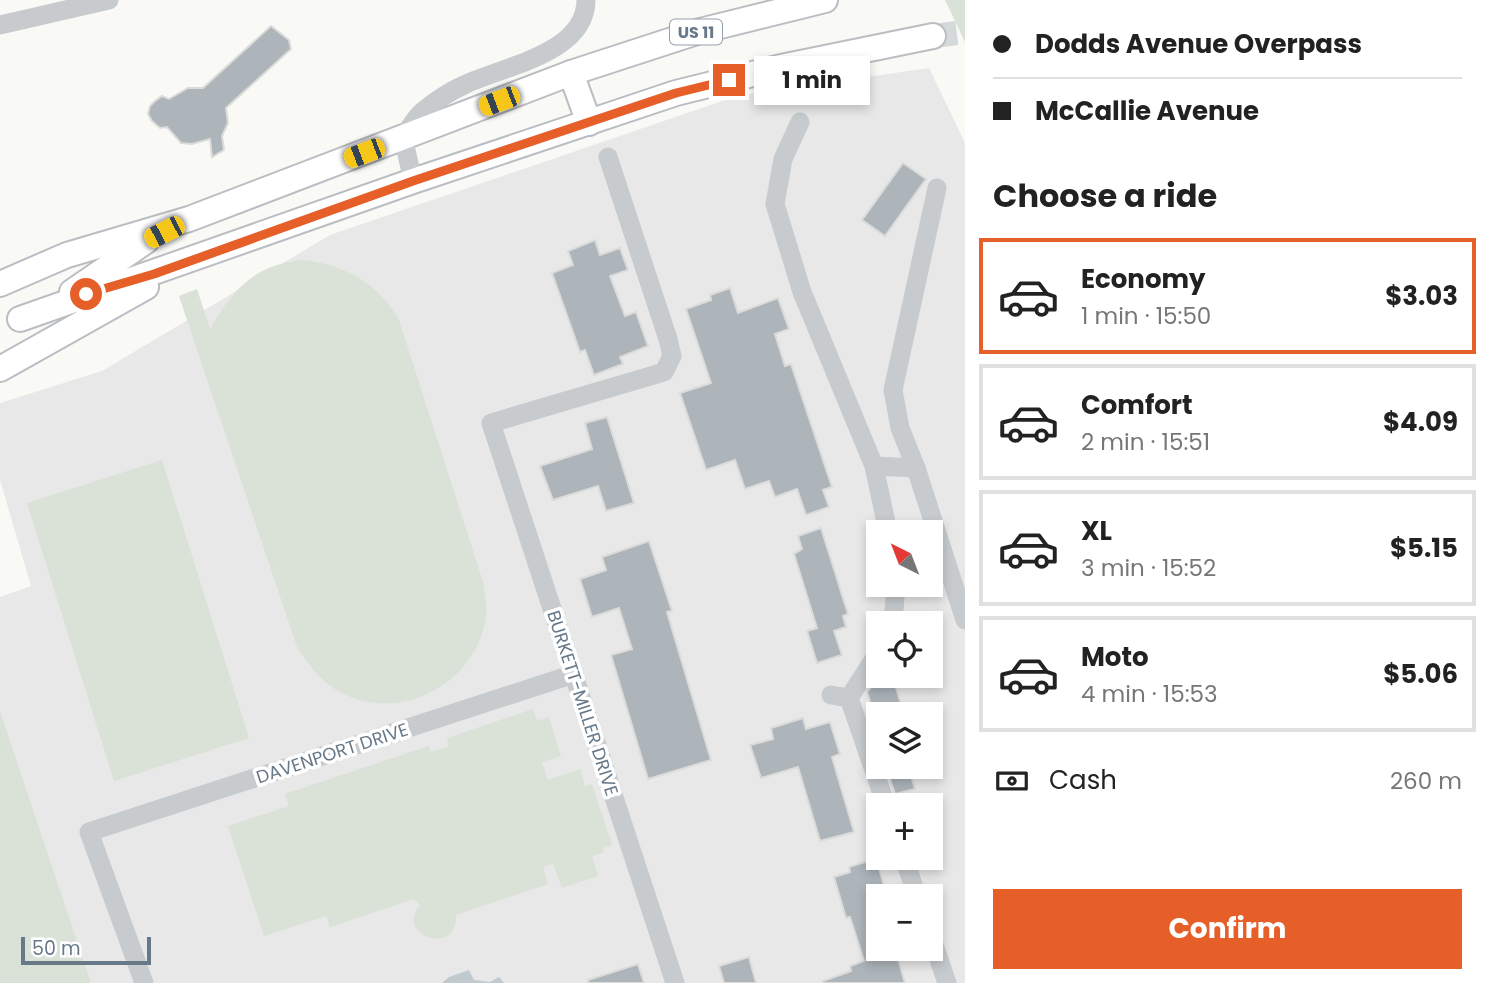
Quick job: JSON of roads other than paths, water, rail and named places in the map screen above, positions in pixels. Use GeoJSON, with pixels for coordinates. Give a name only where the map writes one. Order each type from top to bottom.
{"type":"FeatureCollection","features":[{"type":"Feature","properties":{"kind":"main road","name":"US 11"},"geometry":{"type":"LineString","coordinates":[[0,284],[67,255],[189,219],[571,73],[700,31],[825,0]]}},
{"type":"Feature","properties":{"kind":"main road"},"geometry":{"type":"LineString","coordinates":[[10,324],[86,294],[154,274],[413,181],[676,93],[781,67],[933,36]]}},
{"type":"Feature","properties":{"kind":"main road"},"geometry":{"type":"LineString","coordinates":[[571,73],[589,123]]}},
{"type":"Feature","properties":{"kind":"main road"},"geometry":{"type":"LineString","coordinates":[[10,324],[62,298],[140,244],[189,219]]}},
{"type":"Feature","properties":{"kind":"main road"},"geometry":{"type":"LineString","coordinates":[[0,369],[149,286],[266,232]]}},
{"type":"Feature","properties":{"kind":"street"},"geometry":{"type":"LineString","coordinates":[[0,25],[109,0]]}},
{"type":"Feature","properties":{"kind":"street"},"geometry":{"type":"LineString","coordinates":[[413,181],[403,138],[422,112],[463,85],[545,53],[568,38],[581,24],[586,5]]}},
{"type":"Feature","properties":{"kind":"street"},"geometry":{"type":"LineString","coordinates":[[800,122],[783,159],[775,204],[802,292],[874,467],[885,520]]}},
{"type":"Feature","properties":{"kind":"street","name":"BURKETT-MILLER DRIVE"},"geometry":{"type":"LineString","coordinates":[[608,158],[672,356],[664,372],[491,423],[675,983]]}},
{"type":"Feature","properties":{"kind":"street"},"geometry":{"type":"LineString","coordinates":[[937,188],[893,390],[900,428],[916,468],[964,615]]}},
{"type":"Feature","properties":{"kind":"street"},"geometry":{"type":"LineString","coordinates":[[874,467],[916,468]]}},
{"type":"Feature","properties":{"kind":"street"},"geometry":{"type":"LineString","coordinates":[[866,667],[840,696],[881,793]]}},
{"type":"Feature","properties":{"kind":"street","name":"DAVENPORT DRIVE"},"geometry":{"type":"LineString","coordinates":[[144,983],[89,832],[574,674]]}},
{"type":"Feature","properties":{"kind":"street"},"geometry":{"type":"LineString","coordinates":[[940,961],[947,983]]}},
{"type":"Feature","properties":{"kind":"tunnel"},"geometry":{"type":"LineString","coordinates":[[933,36],[965,32]]}}]}
